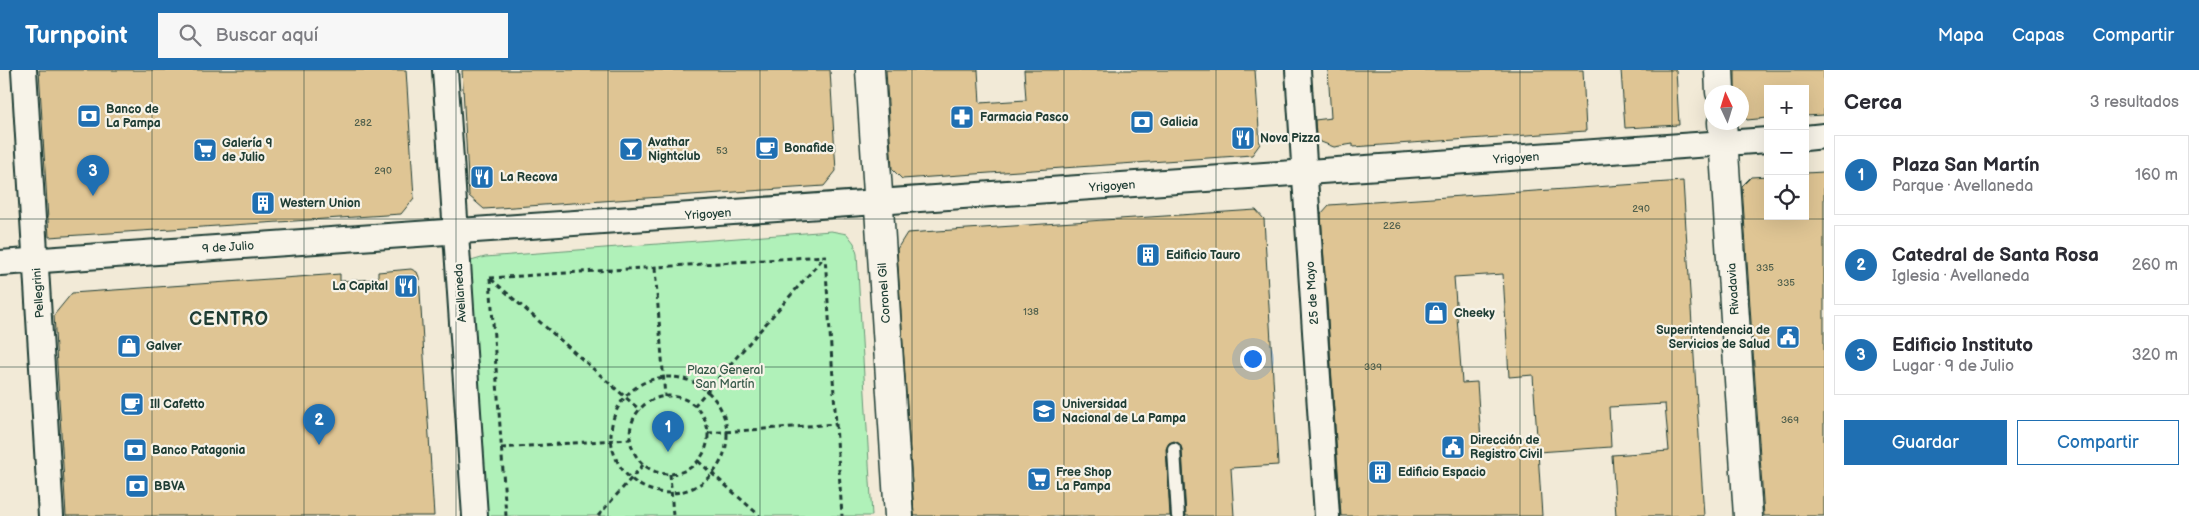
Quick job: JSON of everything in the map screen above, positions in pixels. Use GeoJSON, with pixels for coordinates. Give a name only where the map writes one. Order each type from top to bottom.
{"type":"FeatureCollection","features":[{"type":"Feature","properties":{"kind":"street","name":"Pellegrini"},"geometry":{"type":"LineString","coordinates":[[24,70],[51,516]]}},
{"type":"Feature","properties":{"kind":"street","name":"Avellaneda"},"geometry":{"type":"LineString","coordinates":[[445,70],[474,516]]}},
{"type":"Feature","properties":{"kind":"street","name":"Coronel Gil"},"geometry":{"type":"LineString","coordinates":[[870,70],[899,516]]}},
{"type":"Feature","properties":{"kind":"street","name":"25 de Mayo"},"geometry":{"type":"LineString","coordinates":[[1298,70],[1327,516]]}},
{"type":"Feature","properties":{"kind":"street"},"geometry":{"type":"LineString","coordinates":[[1719,70],[1720,85]]}},
{"type":"Feature","properties":{"kind":"street","name":"Yrigoyen"},"geometry":{"type":"LineString","coordinates":[[456,231],[1304,172],[1723,133],[1764,139]]}},
{"type":"Feature","properties":{"kind":"street","name":"Rivadavia"},"geometry":{"type":"LineString","coordinates":[[1723,133],[1748,516]]}},
{"type":"Feature","properties":{"kind":"street"},"geometry":{"type":"LineString","coordinates":[[1809,138],[1824,136]]}},
{"type":"Feature","properties":{"kind":"street","name":"9 de Julio"},"geometry":{"type":"LineString","coordinates":[[0,263],[456,231]]}},
{"type":"Feature","properties":{"kind":"lane"},"geometry":{"type":"LineString","coordinates":[[1174,449],[1178,516]]}},
{"type":"Feature","properties":{"kind":"path"},"geometry":{"type":"LineString","coordinates":[[490,278],[825,256]]}},
{"type":"Feature","properties":{"kind":"path"},"geometry":{"type":"LineString","coordinates":[[694,406],[825,256]]}},
{"type":"Feature","properties":{"kind":"path"},"geometry":{"type":"LineString","coordinates":[[825,256],[842,516]]}},
{"type":"Feature","properties":{"kind":"path"},"geometry":{"type":"LineString","coordinates":[[656,268],[664,397]]}},
{"type":"Feature","properties":{"kind":"path"},"geometry":{"type":"LineString","coordinates":[[490,278],[640,410]]}},
{"type":"Feature","properties":{"kind":"path"},"geometry":{"type":"LineString","coordinates":[[490,278],[506,516]]}},
{"type":"Feature","properties":{"kind":"path"},"geometry":{"type":"LineString","coordinates":[[663,377],[687,380],[707,391],[722,410],[728,432],[725,454],[713,474],[694,488],[671,494],[645,489],[630,479],[618,464],[610,440],[614,418],[625,397],[649,380],[663,377]]}},
{"type":"Feature","properties":{"kind":"path"},"geometry":{"type":"LineString","coordinates":[[664,397],[685,400],[694,406],[706,423],[708,433],[707,444],[698,461],[689,469],[670,474],[653,471],[643,465],[635,456],[630,439],[633,420],[640,410],[646,404],[664,397]]}},
{"type":"Feature","properties":{"kind":"path"},"geometry":{"type":"LineString","coordinates":[[708,433],[836,424]]}},
{"type":"Feature","properties":{"kind":"path"},"geometry":{"type":"LineString","coordinates":[[501,448],[630,439]]}},
{"type":"Feature","properties":{"kind":"path"},"geometry":{"type":"LineString","coordinates":[[698,461],[760,516]]}},
{"type":"Feature","properties":{"kind":"path"},"geometry":{"type":"LineString","coordinates":[[598,516],[643,465]]}},
{"type":"Feature","properties":{"kind":"path"},"geometry":{"type":"LineString","coordinates":[[670,474],[673,516]]}},
{"type":"Feature","properties":{"kind":"green space","name":"Plaza General San Martín"},"geometry":{"type":"Polygon","coordinates":[[[831,231],[847,234],[854,243],[857,254],[872,516],[482,516],[468,266],[471,261],[485,257],[831,231]]]}},
{"type":"Feature","properties":{"kind":"building"},"geometry":{"type":"Polygon","coordinates":[[[39,70],[406,70],[414,198],[401,214],[49,237],[39,70]]]}},
{"type":"Feature","properties":{"kind":"building"},"geometry":{"type":"Polygon","coordinates":[[[462,70],[830,70],[836,171],[824,186],[484,209],[469,196],[462,70]]]}},
{"type":"Feature","properties":{"kind":"building"},"geometry":{"type":"Polygon","coordinates":[[[886,70],[978,70],[980,103],[1026,100],[1024,70],[1255,70],[1260,144],[1252,155],[902,179],[892,169],[886,70]]]}},
{"type":"Feature","properties":{"kind":"building"},"geometry":{"type":"Polygon","coordinates":[[[1328,70],[1583,70],[1586,131],[1353,147],[1353,144],[1334,147],[1321,142],[1316,135],[1315,120],[1331,118],[1328,70]]]}},
{"type":"Feature","properties":{"kind":"building"},"geometry":{"type":"Polygon","coordinates":[[[1621,70],[1676,70],[1679,125],[1625,128],[1621,70]]]}},
{"type":"Feature","properties":{"kind":"building"},"geometry":{"type":"Polygon","coordinates":[[[1735,70],[1824,70],[1824,115],[1809,116],[1809,85],[1764,85],[1764,118],[1749,120],[1749,85],[1735,85],[1735,70]]]}},
{"type":"Feature","properties":{"kind":"building"},"geometry":{"type":"Polygon","coordinates":[[[1824,172],[1824,516],[1764,516],[1742,186],[1751,177],[1764,176],[1764,220],[1809,220],[1809,173],[1824,172]]]}},
{"type":"Feature","properties":{"kind":"building"},"geometry":{"type":"Polygon","coordinates":[[[1683,181],[1704,516],[1616,516],[1612,455],[1669,451],[1665,404],[1609,407],[1611,447],[1538,452],[1542,516],[1341,516],[1321,214],[1329,205],[1683,181]],[[1503,274],[1454,277],[1462,383],[1477,382],[1481,441],[1537,437],[1533,375],[1509,377],[1503,274]]]}},
{"type":"Feature","properties":{"kind":"building"},"geometry":{"type":"Polygon","coordinates":[[[1256,210],[1264,219],[1278,465],[1231,468],[1234,516],[1186,516],[1182,449],[1180,444],[1174,441],[1169,443],[1166,449],[1170,516],[914,516],[897,249],[907,233],[1256,210]]]}},
{"type":"Feature","properties":{"kind":"building"},"geometry":{"type":"Polygon","coordinates":[[[411,269],[417,272],[419,277],[434,516],[66,516],[54,315],[72,293],[340,274],[340,281],[378,279],[378,272],[411,269]]]}},
{"type":"Feature","properties":{"kind":"place","name":"Banco de La Pampa"},"geometry":{"type":"Point","coordinates":[89,116]}},
{"type":"Feature","properties":{"kind":"place","name":"Farmacia Pasco"},"geometry":{"type":"Point","coordinates":[962,117]}},
{"type":"Feature","properties":{"kind":"place","name":"Galicia"},"geometry":{"type":"Point","coordinates":[1142,122]}},
{"type":"Feature","properties":{"kind":"place","name":"Nova Pizza"},"geometry":{"type":"Point","coordinates":[1243,138]}},
{"type":"Feature","properties":{"kind":"place","name":"Bonafide"},"geometry":{"type":"Point","coordinates":[767,148]}},
{"type":"Feature","properties":{"kind":"place","name":"Avathar Nightclub"},"geometry":{"type":"Point","coordinates":[631,149]}},
{"type":"Feature","properties":{"kind":"place","name":"Galería 9 de Julio"},"geometry":{"type":"Point","coordinates":[205,150]}},
{"type":"Feature","properties":{"kind":"place","name":"La Recova"},"geometry":{"type":"Point","coordinates":[482,177]}},
{"type":"Feature","properties":{"kind":"place","name":"Edificio Instituto"},"geometry":{"type":"Point","coordinates":[93,196]}},
{"type":"Feature","properties":{"kind":"place","name":"Western Union"},"geometry":{"type":"Point","coordinates":[263,203]}},
{"type":"Feature","properties":{"kind":"place","name":"Edificio Tauro"},"geometry":{"type":"Point","coordinates":[1148,255]}},
{"type":"Feature","properties":{"kind":"place","name":"La Capital"},"geometry":{"type":"Point","coordinates":[406,286]}},
{"type":"Feature","properties":{"kind":"place","name":"Cheeky"},"geometry":{"type":"Point","coordinates":[1436,313]}},
{"type":"Feature","properties":{"kind":"place","name":"Superintendencia de Servicios de Salud"},"geometry":{"type":"Point","coordinates":[1788,337]}},
{"type":"Feature","properties":{"kind":"place","name":"Galver"},"geometry":{"type":"Point","coordinates":[129,346]}},
{"type":"Feature","properties":{"kind":"place","name":"Ill Cafetto"},"geometry":{"type":"Point","coordinates":[132,404]}},
{"type":"Feature","properties":{"kind":"place","name":"Universidad Nacional de La Pampa"},"geometry":{"type":"Point","coordinates":[1044,411]}},
{"type":"Feature","properties":{"kind":"place","name":"Catedral de Santa Rosa"},"geometry":{"type":"Point","coordinates":[319,445]}},
{"type":"Feature","properties":{"kind":"place","name":"Dirección de Registro Civil"},"geometry":{"type":"Point","coordinates":[1453,447]}},
{"type":"Feature","properties":{"kind":"place","name":"Banco Patagonia"},"geometry":{"type":"Point","coordinates":[135,450]}},
{"type":"Feature","properties":{"kind":"place","name":"Plaza San Martín"},"geometry":{"type":"Point","coordinates":[668,452]}},
{"type":"Feature","properties":{"kind":"place","name":"Edificio Espacio"},"geometry":{"type":"Point","coordinates":[1380,472]}},
{"type":"Feature","properties":{"kind":"place","name":"Free Shop La Pampa"},"geometry":{"type":"Point","coordinates":[1039,479]}},
{"type":"Feature","properties":{"kind":"place","name":"BBVA"},"geometry":{"type":"Point","coordinates":[137,486]}},
{"type":"Feature","properties":{"kind":"district","name":"CENTRO"},"geometry":{"type":"Point","coordinates":[229,319]}}]}
